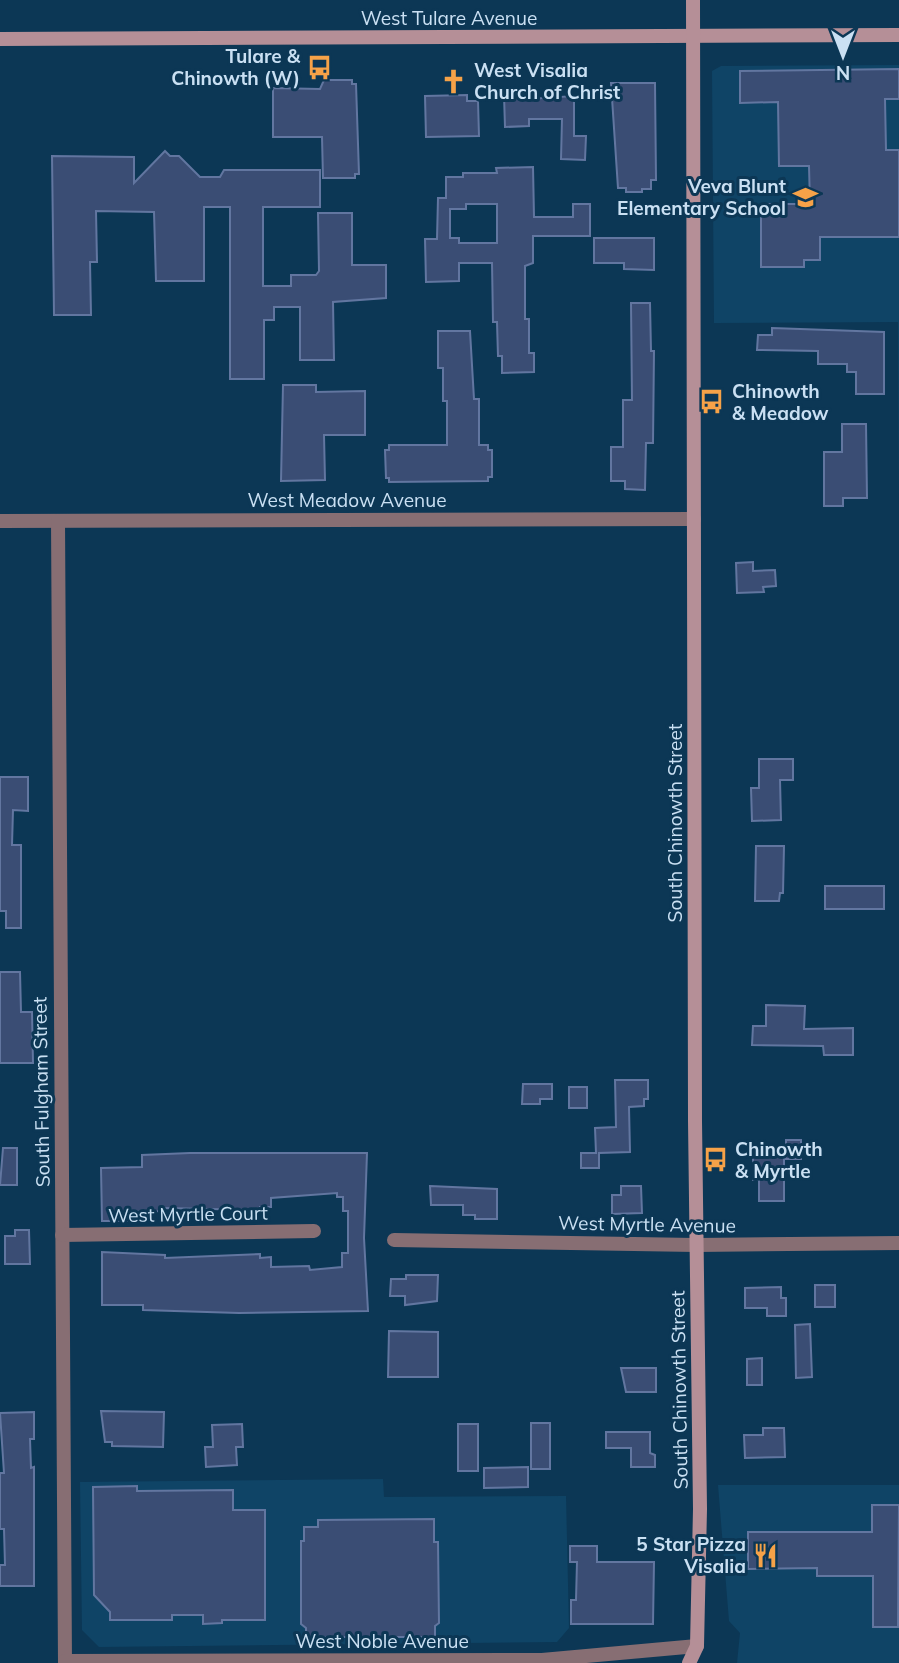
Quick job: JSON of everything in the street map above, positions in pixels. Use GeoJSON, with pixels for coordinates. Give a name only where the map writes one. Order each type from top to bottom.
{"type":"FeatureCollection","features":[{"type":"Feature","properties":{"kind":"street","name":"South Chinowth Street"},"geometry":{"type":"LineString","coordinates":[[689,1663],[697,1646],[700,1509],[696,1245],[693,0]]}},
{"type":"Feature","properties":{"kind":"street","name":"West Tulare Avenue"},"geometry":{"type":"LineString","coordinates":[[0,39],[899,35]]}},
{"type":"Feature","properties":{"kind":"street","name":"West Meadow Avenue"},"geometry":{"type":"LineString","coordinates":[[0,521],[694,519]]}},
{"type":"Feature","properties":{"kind":"street","name":"South Fulgham Street"},"geometry":{"type":"LineString","coordinates":[[58,521],[65,1662]]}},
{"type":"Feature","properties":{"kind":"street","name":"West Myrtle Court"},"geometry":{"type":"LineString","coordinates":[[62,1236],[314,1231]]}},
{"type":"Feature","properties":{"kind":"street","name":"West Myrtle Avenue"},"geometry":{"type":"LineString","coordinates":[[394,1240],[696,1245],[899,1244]]}},
{"type":"Feature","properties":{"kind":"street","name":"South Chinowth Street"},"geometry":{"type":"LineString","coordinates":[[697,1646],[705,1663]]}},
{"type":"Feature","properties":{"kind":"street","name":"West Noble Avenue"},"geometry":{"type":"LineString","coordinates":[[65,1662],[542,1660],[697,1646]]}},
{"type":"Feature","properties":{"kind":"shaded area","name":"Veva Blunt Elementary School"},"geometry":{"type":"Polygon","coordinates":[[[899,65],[899,505],[898,322],[714,323],[712,71],[721,66],[899,65]]]}},
{"type":"Feature","properties":{"kind":"shaded area"},"geometry":{"type":"Polygon","coordinates":[[[383,1479],[384,1497],[566,1496],[569,1628],[557,1642],[99,1647],[82,1630],[80,1482],[383,1479]]]}},
{"type":"Feature","properties":{"kind":"shaded area"},"geometry":{"type":"Polygon","coordinates":[[[718,1485],[899,1485],[899,1663],[737,1663],[740,1633],[729,1621],[718,1485]]]}},
{"type":"Feature","properties":{"kind":"building"},"geometry":{"type":"Polygon","coordinates":[[[899,69],[899,99],[885,99],[886,150],[899,150],[899,237],[820,237],[820,260],[804,260],[804,267],[761,267],[761,204],[810,204],[809,166],[779,166],[778,102],[740,103],[740,71],[899,69]]]}},
{"type":"Feature","properties":{"kind":"building"},"geometry":{"type":"Polygon","coordinates":[[[324,80],[352,80],[352,84],[356,84],[359,174],[355,174],[355,178],[323,178],[322,137],[273,137],[273,88],[320,89],[324,80]]]}},
{"type":"Feature","properties":{"kind":"building"},"geometry":{"type":"Polygon","coordinates":[[[611,83],[655,83],[656,180],[651,180],[651,189],[642,189],[642,192],[626,192],[626,188],[618,188],[611,83]]]}},
{"type":"Feature","properties":{"kind":"building"},"geometry":{"type":"Polygon","coordinates":[[[513,90],[529,90],[529,99],[574,96],[574,136],[586,136],[585,160],[561,159],[562,119],[529,119],[529,126],[505,127],[504,95],[513,95],[513,90]]]}},
{"type":"Feature","properties":{"kind":"building"},"geometry":{"type":"Polygon","coordinates":[[[467,95],[467,101],[478,101],[479,136],[426,137],[425,96],[467,95]]]}},
{"type":"Feature","properties":{"kind":"building"},"geometry":{"type":"Polygon","coordinates":[[[165,151],[170,156],[179,156],[200,177],[220,177],[224,170],[320,170],[320,207],[263,207],[263,286],[291,286],[291,275],[316,275],[319,271],[318,213],[352,213],[352,265],[386,265],[386,298],[333,302],[334,360],[300,360],[300,307],[274,307],[274,320],[264,320],[264,379],[230,379],[230,207],[204,207],[204,281],[156,281],[154,212],[96,211],[97,262],[90,262],[91,315],[54,315],[52,156],[134,157],[134,183],[165,151]]]}},
{"type":"Feature","properties":{"kind":"building"},"geometry":{"type":"Polygon","coordinates":[[[533,167],[534,217],[573,217],[573,204],[590,204],[590,236],[533,236],[533,263],[525,266],[525,319],[529,319],[529,353],[534,353],[534,372],[502,373],[502,356],[498,356],[497,322],[493,322],[492,263],[459,263],[459,281],[426,282],[425,239],[437,239],[438,198],[446,198],[446,177],[463,177],[463,173],[497,173],[496,168],[533,167]],[[466,204],[466,209],[450,209],[450,238],[459,238],[459,243],[497,243],[497,204],[466,204]]]}},
{"type":"Feature","properties":{"kind":"building"},"geometry":{"type":"Polygon","coordinates":[[[594,238],[654,238],[654,270],[624,269],[624,263],[594,263],[594,238]]]}},
{"type":"Feature","properties":{"kind":"building"},"geometry":{"type":"Polygon","coordinates":[[[631,303],[650,303],[651,351],[654,351],[653,443],[646,443],[645,490],[625,489],[625,481],[611,481],[611,447],[623,447],[623,400],[632,400],[631,303]]]}},
{"type":"Feature","properties":{"kind":"building"},"geometry":{"type":"Polygon","coordinates":[[[772,328],[884,332],[884,394],[856,394],[856,372],[847,372],[847,364],[818,364],[818,351],[757,350],[758,335],[772,335],[772,328]]]}},
{"type":"Feature","properties":{"kind":"building"},"geometry":{"type":"Polygon","coordinates":[[[438,331],[470,331],[474,399],[479,399],[479,445],[488,445],[488,450],[492,450],[492,477],[488,477],[488,481],[389,482],[389,478],[386,478],[385,450],[389,450],[389,445],[447,445],[447,401],[443,401],[443,368],[438,368],[438,331]]]}},
{"type":"Feature","properties":{"kind":"building"},"geometry":{"type":"Polygon","coordinates":[[[283,385],[316,385],[316,392],[365,391],[365,435],[324,435],[325,480],[281,481],[283,385]]]}},
{"type":"Feature","properties":{"kind":"building"},"geometry":{"type":"Polygon","coordinates":[[[842,424],[866,424],[867,498],[843,498],[843,506],[824,506],[824,452],[842,452],[842,424]]]}},
{"type":"Feature","properties":{"kind":"building"},"geometry":{"type":"Polygon","coordinates":[[[753,562],[753,571],[775,570],[776,586],[763,587],[764,592],[737,593],[736,563],[753,562]]]}},
{"type":"Feature","properties":{"kind":"building"},"geometry":{"type":"Polygon","coordinates":[[[759,759],[793,759],[793,780],[780,780],[781,820],[752,821],[751,788],[759,788],[759,759]]]}},
{"type":"Feature","properties":{"kind":"building"},"geometry":{"type":"Polygon","coordinates":[[[0,777],[28,777],[28,811],[13,810],[12,845],[21,845],[21,928],[6,928],[6,911],[0,911],[0,777]]]}},
{"type":"Feature","properties":{"kind":"building"},"geometry":{"type":"Polygon","coordinates":[[[756,846],[784,846],[783,893],[780,893],[779,901],[755,901],[756,846]]]}},
{"type":"Feature","properties":{"kind":"building"},"geometry":{"type":"Polygon","coordinates":[[[825,886],[884,886],[884,909],[825,909],[825,886]]]}},
{"type":"Feature","properties":{"kind":"building"},"geometry":{"type":"Polygon","coordinates":[[[0,972],[20,972],[21,1012],[32,1012],[33,1063],[0,1063],[0,972]]]}},
{"type":"Feature","properties":{"kind":"building"},"geometry":{"type":"Polygon","coordinates":[[[766,1005],[805,1006],[804,1029],[853,1028],[853,1055],[824,1055],[823,1046],[752,1045],[753,1026],[766,1026],[766,1005]]]}},
{"type":"Feature","properties":{"kind":"building"},"geometry":{"type":"Polygon","coordinates":[[[615,1080],[648,1080],[648,1099],[644,1099],[644,1106],[629,1107],[630,1152],[599,1153],[599,1168],[581,1168],[581,1153],[596,1153],[595,1128],[616,1127],[615,1080]]]}},
{"type":"Feature","properties":{"kind":"building"},"geometry":{"type":"Polygon","coordinates":[[[523,1084],[552,1084],[552,1099],[540,1099],[540,1104],[522,1104],[523,1084]]]}},
{"type":"Feature","properties":{"kind":"building"},"geometry":{"type":"Polygon","coordinates":[[[569,1087],[587,1087],[587,1108],[569,1108],[569,1087]]]}},
{"type":"Feature","properties":{"kind":"building"},"geometry":{"type":"Polygon","coordinates":[[[786,1140],[801,1140],[801,1159],[786,1159],[786,1140]]]}},
{"type":"Feature","properties":{"kind":"building"},"geometry":{"type":"Polygon","coordinates":[[[3,1148],[17,1148],[17,1185],[0,1185],[3,1148]]]}},
{"type":"Feature","properties":{"kind":"building"},"geometry":{"type":"Polygon","coordinates":[[[367,1153],[364,1238],[368,1311],[239,1313],[143,1310],[143,1305],[102,1305],[102,1252],[165,1255],[165,1258],[260,1254],[260,1258],[271,1257],[271,1267],[309,1266],[310,1270],[342,1267],[342,1253],[348,1253],[348,1211],[343,1211],[343,1197],[337,1197],[337,1193],[271,1198],[271,1207],[260,1207],[260,1210],[164,1208],[164,1211],[128,1212],[128,1221],[102,1221],[101,1168],[142,1167],[142,1155],[367,1153]]]}},
{"type":"Feature","properties":{"kind":"building"},"geometry":{"type":"Polygon","coordinates":[[[753,1157],[784,1157],[784,1201],[759,1201],[759,1180],[753,1180],[753,1157]]]}},
{"type":"Feature","properties":{"kind":"building"},"geometry":{"type":"Polygon","coordinates":[[[430,1186],[497,1189],[497,1219],[475,1219],[475,1215],[463,1215],[463,1205],[431,1205],[430,1186]]]}},
{"type":"Feature","properties":{"kind":"building"},"geometry":{"type":"Polygon","coordinates":[[[621,1186],[641,1186],[642,1213],[612,1214],[612,1195],[621,1195],[621,1186]]]}},
{"type":"Feature","properties":{"kind":"building"},"geometry":{"type":"Polygon","coordinates":[[[15,1230],[29,1230],[30,1264],[5,1264],[5,1236],[15,1236],[15,1230]]]}},
{"type":"Feature","properties":{"kind":"building"},"geometry":{"type":"Polygon","coordinates":[[[406,1275],[438,1275],[437,1301],[405,1305],[405,1296],[390,1296],[391,1279],[406,1279],[406,1275]]]}},
{"type":"Feature","properties":{"kind":"building"},"geometry":{"type":"Polygon","coordinates":[[[815,1285],[835,1285],[835,1307],[815,1307],[815,1285]]]}},
{"type":"Feature","properties":{"kind":"building"},"geometry":{"type":"Polygon","coordinates":[[[781,1287],[781,1298],[786,1298],[786,1316],[767,1316],[767,1308],[745,1308],[745,1288],[781,1287]]]}},
{"type":"Feature","properties":{"kind":"building"},"geometry":{"type":"Polygon","coordinates":[[[810,1324],[812,1377],[796,1378],[795,1325],[810,1324]]]}},
{"type":"Feature","properties":{"kind":"building"},"geometry":{"type":"Polygon","coordinates":[[[389,1331],[438,1332],[438,1377],[388,1377],[389,1331]]]}},
{"type":"Feature","properties":{"kind":"building"},"geometry":{"type":"Polygon","coordinates":[[[762,1358],[762,1385],[747,1385],[747,1359],[762,1358]]]}},
{"type":"Feature","properties":{"kind":"building"},"geometry":{"type":"Polygon","coordinates":[[[621,1368],[656,1368],[656,1392],[626,1392],[621,1368]]]}},
{"type":"Feature","properties":{"kind":"building"},"geometry":{"type":"Polygon","coordinates":[[[101,1411],[164,1412],[163,1447],[112,1446],[112,1442],[105,1442],[101,1411]]]}},
{"type":"Feature","properties":{"kind":"building"},"geometry":{"type":"Polygon","coordinates":[[[34,1412],[34,1439],[30,1439],[31,1468],[34,1467],[34,1586],[0,1586],[0,1565],[5,1565],[4,1529],[0,1529],[0,1473],[4,1473],[0,1413],[34,1412]]]}},
{"type":"Feature","properties":{"kind":"building"},"geometry":{"type":"Polygon","coordinates":[[[531,1423],[550,1423],[550,1469],[531,1469],[531,1423]]]}},
{"type":"Feature","properties":{"kind":"building"},"geometry":{"type":"Polygon","coordinates":[[[242,1424],[243,1447],[236,1447],[237,1465],[206,1467],[205,1447],[213,1447],[212,1425],[242,1424]]]}},
{"type":"Feature","properties":{"kind":"building"},"geometry":{"type":"Polygon","coordinates":[[[458,1424],[478,1424],[478,1471],[458,1471],[458,1424]]]}},
{"type":"Feature","properties":{"kind":"building"},"geometry":{"type":"Polygon","coordinates":[[[763,1428],[784,1428],[785,1457],[745,1458],[744,1435],[763,1435],[763,1428]]]}},
{"type":"Feature","properties":{"kind":"building"},"geometry":{"type":"Polygon","coordinates":[[[606,1432],[650,1432],[650,1453],[655,1455],[655,1467],[631,1467],[631,1448],[606,1448],[606,1432]]]}},
{"type":"Feature","properties":{"kind":"building"},"geometry":{"type":"Polygon","coordinates":[[[528,1467],[528,1487],[484,1488],[484,1468],[528,1467]]]}},
{"type":"Feature","properties":{"kind":"building"},"geometry":{"type":"Polygon","coordinates":[[[137,1486],[137,1491],[233,1490],[233,1510],[265,1510],[265,1620],[222,1620],[222,1623],[203,1624],[203,1615],[172,1615],[172,1620],[110,1620],[110,1612],[94,1595],[93,1487],[137,1486]]]}},
{"type":"Feature","properties":{"kind":"building"},"geometry":{"type":"Polygon","coordinates":[[[872,1505],[899,1505],[898,1627],[873,1627],[873,1576],[817,1576],[817,1568],[748,1569],[748,1532],[872,1532],[872,1505]]]}},
{"type":"Feature","properties":{"kind":"building"},"geometry":{"type":"Polygon","coordinates":[[[434,1519],[434,1542],[438,1542],[439,1623],[435,1626],[435,1637],[306,1637],[306,1628],[301,1624],[301,1541],[304,1541],[304,1527],[318,1527],[318,1520],[434,1519]]]}},
{"type":"Feature","properties":{"kind":"building"},"geometry":{"type":"Polygon","coordinates":[[[570,1546],[597,1546],[597,1562],[654,1562],[653,1624],[571,1624],[571,1600],[576,1600],[577,1562],[570,1562],[570,1546]]]}},
{"type":"Feature","properties":{"kind":"place","name":"Tulare & Chinowth (W)"},"geometry":{"type":"Point","coordinates":[320,67]}},
{"type":"Feature","properties":{"kind":"place","name":"West Visalia Church of Christ"},"geometry":{"type":"Point","coordinates":[454,81]}},
{"type":"Feature","properties":{"kind":"place","name":"Veva Blunt Elementary School"},"geometry":{"type":"Point","coordinates":[806,197]}},
{"type":"Feature","properties":{"kind":"place","name":"Chinowth & Meadow"},"geometry":{"type":"Point","coordinates":[712,402]}},
{"type":"Feature","properties":{"kind":"place","name":"Chinowth & Myrtle"},"geometry":{"type":"Point","coordinates":[715,1160]}},
{"type":"Feature","properties":{"kind":"place","name":"5 Star Pizza Visalia"},"geometry":{"type":"Point","coordinates":[766,1555]}}]}
